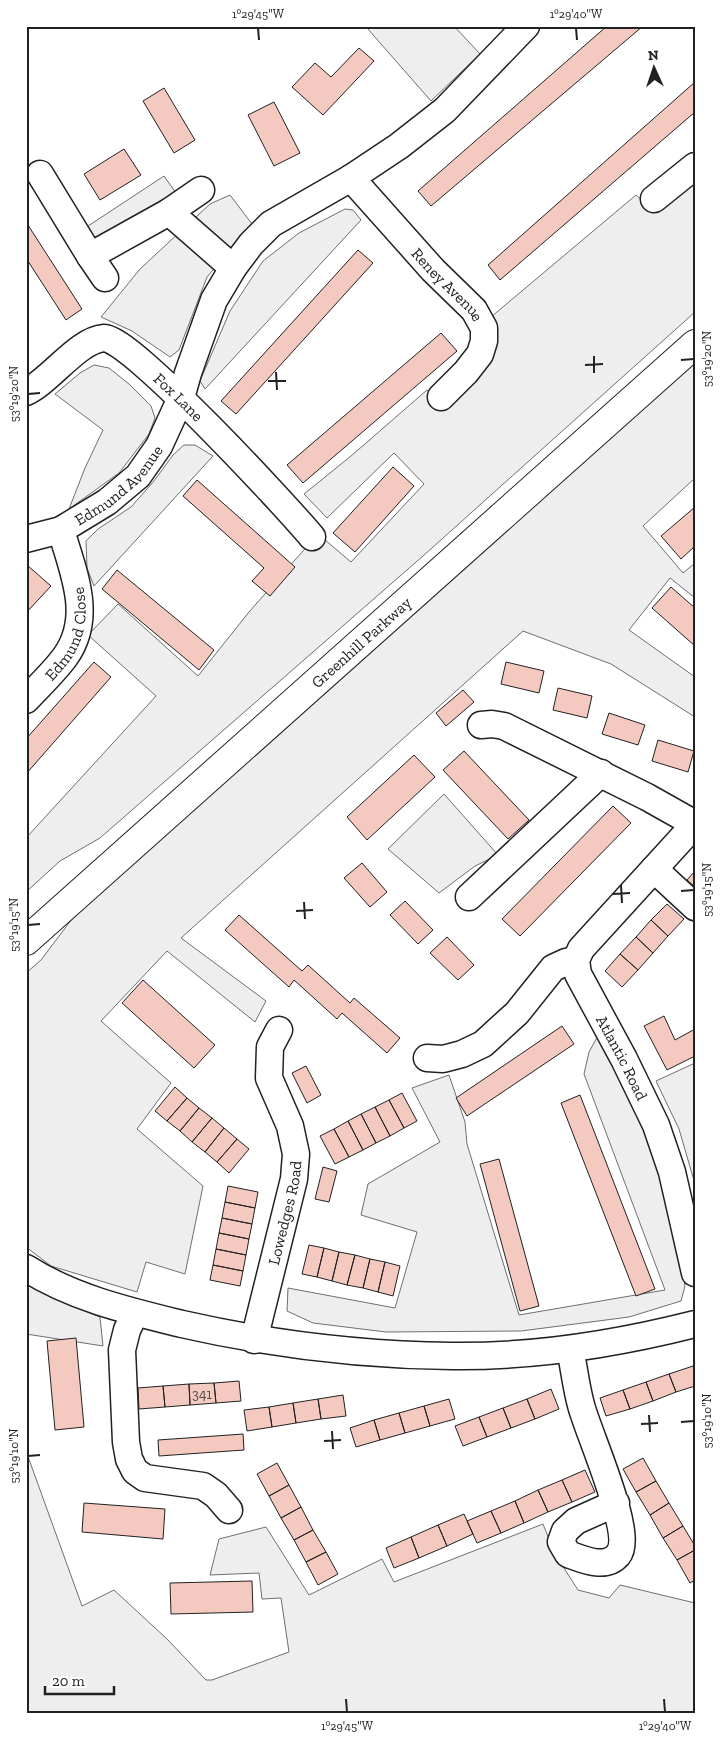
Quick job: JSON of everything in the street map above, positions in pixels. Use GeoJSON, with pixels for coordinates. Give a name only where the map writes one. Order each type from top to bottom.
{"type":"FeatureCollection","features":[{"type":"Feature","properties":{"kind":"main road","name":"Greenhill Parkway"},"geometry":{"type":"LineString","coordinates":[[26,941],[695,344]]}},
{"type":"Feature","properties":{"kind":"street"},"geometry":{"type":"LineString","coordinates":[[181,398],[214,300],[233,268],[251,244],[271,224],[352,178],[399,146],[445,110],[526,26]]}},
{"type":"Feature","properties":{"kind":"street"},"geometry":{"type":"LineString","coordinates":[[654,199],[695,166]]}},
{"type":"Feature","properties":{"kind":"street"},"geometry":{"type":"LineString","coordinates":[[40,174],[105,278]]}},
{"type":"Feature","properties":{"kind":"street","name":"Reney Avenue"},"geometry":{"type":"LineString","coordinates":[[352,178],[433,270],[474,310],[484,328],[484,341],[480,354],[466,372],[441,397]]}},
{"type":"Feature","properties":{"kind":"street"},"geometry":{"type":"LineString","coordinates":[[90,256],[169,212],[201,190]]}},
{"type":"Feature","properties":{"kind":"street"},"geometry":{"type":"LineString","coordinates":[[169,212],[233,268]]}},
{"type":"Feature","properties":{"kind":"street","name":"Fox Lane"},"geometry":{"type":"LineString","coordinates":[[26,392],[92,340],[106,338],[122,346],[181,398],[278,498],[312,537]]}},
{"type":"Feature","properties":{"kind":"street","name":"Edmund Avenue"},"geometry":{"type":"LineString","coordinates":[[26,539],[61,530],[107,502],[138,476],[159,446],[181,398]]}},
{"type":"Feature","properties":{"kind":"street","name":"Edmund Close"},"geometry":{"type":"LineString","coordinates":[[26,700],[66,656],[78,633],[81,614],[76,585],[61,530]]}},
{"type":"Feature","properties":{"kind":"street"},"geometry":{"type":"LineString","coordinates":[[427,1058],[443,1059],[462,1054],[483,1044],[517,1013],[553,968],[576,960],[581,949],[695,824],[601,773],[504,726],[481,725]]}},
{"type":"Feature","properties":{"kind":"street"},"geometry":{"type":"LineString","coordinates":[[469,897],[601,773]]}},
{"type":"Feature","properties":{"kind":"street"},"geometry":{"type":"LineString","coordinates":[[654,869],[695,907]]}},
{"type":"Feature","properties":{"kind":"street","name":"Atlantic Road"},"geometry":{"type":"LineString","coordinates":[[576,960],[578,974],[624,1059],[656,1126],[672,1172],[695,1273]]}},
{"type":"Feature","properties":{"kind":"street","name":"Lowedges Road"},"geometry":{"type":"LineString","coordinates":[[254,1340],[294,1179],[296,1154],[290,1126],[269,1078],[270,1048],[279,1030]]}},
{"type":"Feature","properties":{"kind":"street"},"geometry":{"type":"LineString","coordinates":[[26,1268],[44,1279],[95,1300],[135,1313],[254,1340],[354,1351],[452,1356],[512,1354],[570,1349],[640,1337],[695,1324]]}},
{"type":"Feature","properties":{"kind":"street"},"geometry":{"type":"LineString","coordinates":[[135,1313],[127,1330],[122,1350],[126,1442],[129,1459],[135,1470],[145,1478],[204,1486],[216,1495],[230,1510]]}},
{"type":"Feature","properties":{"kind":"street"},"geometry":{"type":"LineString","coordinates":[[570,1349],[581,1404],[591,1438],[616,1503]]}},
{"type":"Feature","properties":{"kind":"shaded area"},"geometry":{"type":"Polygon","coordinates":[[[369,26],[454,26],[480,54],[431,101],[367,28],[369,26]]]}},
{"type":"Feature","properties":{"kind":"shaded area"},"geometry":{"type":"Polygon","coordinates":[[[164,176],[176,193],[106,241],[93,237],[85,228],[164,176]]]}},
{"type":"Feature","properties":{"kind":"shaded area"},"geometry":{"type":"Polygon","coordinates":[[[695,178],[695,312],[423,556],[100,838],[60,861],[26,892],[26,838],[156,696],[88,635],[118,604],[198,676],[249,612],[318,534],[351,562],[424,484],[394,453],[327,518],[304,494],[427,390],[444,405],[491,317],[636,195],[656,213],[695,178]]]}},
{"type":"Feature","properties":{"kind":"shaded area"},"geometry":{"type":"Polygon","coordinates":[[[230,195],[252,224],[207,277],[179,350],[170,357],[132,331],[101,317],[140,269],[210,204],[230,195]]]}},
{"type":"Feature","properties":{"kind":"shaded area"},"geometry":{"type":"Polygon","coordinates":[[[345,209],[353,210],[361,220],[205,389],[200,381],[230,311],[263,261],[299,233],[345,209]]]}},
{"type":"Feature","properties":{"kind":"shaded area"},"geometry":{"type":"Polygon","coordinates":[[[695,361],[695,478],[643,526],[683,573],[695,563],[695,598],[670,578],[629,630],[695,677],[695,717],[611,664],[523,631],[181,938],[266,1001],[255,1022],[167,951],[101,1021],[171,1083],[137,1129],[203,1186],[185,1274],[146,1262],[137,1292],[51,1266],[26,1247],[26,973],[41,960],[75,915],[695,361]]]}},
{"type":"Feature","properties":{"kind":"shaded area"},"geometry":{"type":"Polygon","coordinates":[[[94,365],[109,368],[129,384],[151,406],[155,418],[149,434],[119,473],[69,509],[85,468],[103,430],[55,394],[80,373],[94,365]]]}},
{"type":"Feature","properties":{"kind":"shaded area"},"geometry":{"type":"Polygon","coordinates":[[[184,445],[195,445],[213,456],[94,586],[87,568],[86,541],[98,529],[131,507],[154,481],[173,455],[184,445]]]}},
{"type":"Feature","properties":{"kind":"shaded area"},"geometry":{"type":"Polygon","coordinates":[[[444,794],[498,855],[475,866],[439,893],[388,849],[444,794]]]}},
{"type":"Feature","properties":{"kind":"shaded area"},"geometry":{"type":"Polygon","coordinates":[[[600,1032],[645,1128],[672,1208],[685,1286],[681,1301],[629,1317],[521,1331],[386,1332],[313,1323],[287,1311],[288,1288],[395,1308],[417,1232],[361,1215],[368,1184],[440,1142],[412,1088],[449,1075],[465,1122],[467,1144],[519,1315],[665,1290],[584,1074],[589,1052],[600,1032]]]}},
{"type":"Feature","properties":{"kind":"shaded area"},"geometry":{"type":"Polygon","coordinates":[[[695,1063],[695,1115],[693,1116],[695,1120],[695,1184],[679,1129],[656,1081],[695,1063]]]}},
{"type":"Feature","properties":{"kind":"shaded area"},"geometry":{"type":"Polygon","coordinates":[[[26,1283],[46,1294],[100,1317],[103,1346],[26,1334],[26,1283]]]}},
{"type":"Feature","properties":{"kind":"shaded area"},"geometry":{"type":"Polygon","coordinates":[[[26,1451],[82,1606],[114,1590],[167,1639],[206,1680],[212,1680],[289,1652],[281,1598],[262,1599],[259,1573],[210,1575],[219,1539],[266,1527],[309,1595],[382,1559],[394,1582],[543,1524],[555,1554],[578,1590],[609,1598],[620,1585],[695,1603],[695,1713],[26,1713],[26,1451]]]}},
{"type":"Feature","properties":{"kind":"building"},"geometry":{"type":"Polygon","coordinates":[[[607,26],[643,26],[431,206],[418,191],[607,26]]]}},
{"type":"Feature","properties":{"kind":"building"},"geometry":{"type":"Polygon","coordinates":[[[359,48],[374,61],[323,115],[292,87],[315,63],[331,77],[359,48]]]}},
{"type":"Feature","properties":{"kind":"building"},"geometry":{"type":"Polygon","coordinates":[[[695,82],[695,112],[500,280],[488,265],[695,82]]]}},
{"type":"Feature","properties":{"kind":"building"},"geometry":{"type":"Polygon","coordinates":[[[164,88],[195,140],[174,153],[143,101],[164,88]]]}},
{"type":"Feature","properties":{"kind":"building"},"geometry":{"type":"Polygon","coordinates":[[[274,102],[300,153],[274,166],[248,115],[274,102]]]}},
{"type":"Feature","properties":{"kind":"building"},"geometry":{"type":"Polygon","coordinates":[[[124,149],[141,175],[100,200],[84,174],[124,149]]]}},
{"type":"Feature","properties":{"kind":"building"},"geometry":{"type":"Polygon","coordinates":[[[26,222],[82,309],[66,320],[26,258],[26,222]]]}},
{"type":"Feature","properties":{"kind":"building"},"geometry":{"type":"Polygon","coordinates":[[[358,250],[373,263],[236,414],[221,401],[358,250]]]}},
{"type":"Feature","properties":{"kind":"building"},"geometry":{"type":"Polygon","coordinates":[[[441,333],[457,351],[303,483],[287,465],[441,333]]]}},
{"type":"Feature","properties":{"kind":"building"},"geometry":{"type":"Polygon","coordinates":[[[393,467],[414,486],[355,552],[333,533],[393,467]]]}},
{"type":"Feature","properties":{"kind":"building"},"geometry":{"type":"Polygon","coordinates":[[[197,480],[295,567],[270,596],[252,581],[264,568],[183,496],[197,480]]]}},
{"type":"Feature","properties":{"kind":"building"},"geometry":{"type":"Polygon","coordinates":[[[695,507],[695,546],[681,559],[661,536],[695,507]]]}},
{"type":"Feature","properties":{"kind":"building"},"geometry":{"type":"Polygon","coordinates":[[[26,565],[51,586],[26,613],[26,565]]]}},
{"type":"Feature","properties":{"kind":"building"},"geometry":{"type":"Polygon","coordinates":[[[117,570],[214,650],[199,670],[102,589],[117,570]]]}},
{"type":"Feature","properties":{"kind":"building"},"geometry":{"type":"Polygon","coordinates":[[[671,587],[695,608],[695,646],[652,608],[671,587]]]}},
{"type":"Feature","properties":{"kind":"building"},"geometry":{"type":"Polygon","coordinates":[[[94,662],[111,677],[26,774],[26,739],[94,662]]]}},
{"type":"Feature","properties":{"kind":"building"},"geometry":{"type":"Polygon","coordinates":[[[506,662],[544,671],[539,693],[501,684],[506,662]]]}},
{"type":"Feature","properties":{"kind":"building"},"geometry":{"type":"Polygon","coordinates":[[[558,688],[592,696],[587,718],[553,710],[558,688]]]}},
{"type":"Feature","properties":{"kind":"building"},"geometry":{"type":"Polygon","coordinates":[[[463,690],[474,702],[446,726],[436,713],[463,690]]]}},
{"type":"Feature","properties":{"kind":"building"},"geometry":{"type":"Polygon","coordinates":[[[609,713],[645,725],[638,745],[602,734],[609,713]]]}},
{"type":"Feature","properties":{"kind":"building"},"geometry":{"type":"Polygon","coordinates":[[[658,740],[694,751],[688,772],[652,761],[658,740]]]}},
{"type":"Feature","properties":{"kind":"building"},"geometry":{"type":"Polygon","coordinates":[[[464,751],[529,820],[508,839],[443,770],[464,751]]]}},
{"type":"Feature","properties":{"kind":"building"},"geometry":{"type":"Polygon","coordinates":[[[414,755],[435,777],[367,840],[347,817],[414,755]]]}},
{"type":"Feature","properties":{"kind":"building"},"geometry":{"type":"Polygon","coordinates":[[[613,806],[631,823],[520,936],[502,919],[613,806]]]}},
{"type":"Feature","properties":{"kind":"building"},"geometry":{"type":"Polygon","coordinates":[[[362,863],[387,892],[370,907],[344,878],[362,863]]]}},
{"type":"Feature","properties":{"kind":"building"},"geometry":{"type":"Polygon","coordinates":[[[695,871],[695,887],[687,880],[695,871]]]}},
{"type":"Feature","properties":{"kind":"building"},"geometry":{"type":"Polygon","coordinates":[[[405,901],[433,930],[418,944],[390,915],[405,901]]]}},
{"type":"Feature","properties":{"kind":"building"},"geometry":{"type":"Polygon","coordinates":[[[667,904],[684,919],[668,936],[651,920],[667,904]]]}},
{"type":"Feature","properties":{"kind":"building"},"geometry":{"type":"Polygon","coordinates":[[[239,915],[302,971],[308,965],[350,1003],[354,998],[400,1038],[387,1053],[342,1013],[337,1019],[294,980],[289,987],[225,930],[239,915]]]}},
{"type":"Feature","properties":{"kind":"building"},"geometry":{"type":"Polygon","coordinates":[[[651,920],[668,936],[653,953],[636,937],[651,920]]]}},
{"type":"Feature","properties":{"kind":"building"},"geometry":{"type":"Polygon","coordinates":[[[447,937],[474,965],[458,980],[430,953],[447,937]]]}},
{"type":"Feature","properties":{"kind":"building"},"geometry":{"type":"Polygon","coordinates":[[[636,937],[653,953],[638,970],[620,954],[636,937]]]}},
{"type":"Feature","properties":{"kind":"building"},"geometry":{"type":"Polygon","coordinates":[[[620,954],[638,970],[622,987],[605,971],[620,954]]]}},
{"type":"Feature","properties":{"kind":"building"},"geometry":{"type":"Polygon","coordinates":[[[143,980],[215,1045],[194,1068],[122,1003],[143,980]]]}},
{"type":"Feature","properties":{"kind":"building"},"geometry":{"type":"Polygon","coordinates":[[[664,1016],[675,1040],[695,1029],[695,1056],[667,1070],[644,1026],[664,1016]]]}},
{"type":"Feature","properties":{"kind":"building"},"geometry":{"type":"Polygon","coordinates":[[[562,1026],[574,1044],[467,1116],[456,1098],[562,1026]]]}},
{"type":"Feature","properties":{"kind":"building"},"geometry":{"type":"Polygon","coordinates":[[[306,1066],[321,1095],[307,1103],[292,1073],[306,1066]]]}},
{"type":"Feature","properties":{"kind":"building"},"geometry":{"type":"Polygon","coordinates":[[[175,1087],[187,1098],[167,1121],[155,1111],[175,1087]]]}},
{"type":"Feature","properties":{"kind":"building"},"geometry":{"type":"Polygon","coordinates":[[[402,1093],[417,1121],[404,1128],[389,1100],[402,1093]]]}},
{"type":"Feature","properties":{"kind":"building"},"geometry":{"type":"Polygon","coordinates":[[[580,1095],[655,1289],[636,1296],[561,1103],[580,1095]]]}},
{"type":"Feature","properties":{"kind":"building"},"geometry":{"type":"Polygon","coordinates":[[[187,1098],[199,1108],[180,1131],[167,1121],[187,1098]]]}},
{"type":"Feature","properties":{"kind":"building"},"geometry":{"type":"Polygon","coordinates":[[[389,1100],[404,1128],[390,1136],[375,1107],[389,1100]]]}},
{"type":"Feature","properties":{"kind":"building"},"geometry":{"type":"Polygon","coordinates":[[[375,1107],[390,1136],[376,1143],[361,1114],[375,1107]]]}},
{"type":"Feature","properties":{"kind":"building"},"geometry":{"type":"Polygon","coordinates":[[[199,1108],[212,1118],[192,1142],[180,1131],[199,1108]]]}},
{"type":"Feature","properties":{"kind":"building"},"geometry":{"type":"Polygon","coordinates":[[[361,1114],[376,1143],[363,1150],[348,1121],[361,1114]]]}},
{"type":"Feature","properties":{"kind":"building"},"geometry":{"type":"Polygon","coordinates":[[[212,1118],[224,1128],[205,1152],[192,1142],[212,1118]]]}},
{"type":"Feature","properties":{"kind":"building"},"geometry":{"type":"Polygon","coordinates":[[[348,1121],[363,1150],[349,1157],[334,1129],[348,1121]]]}},
{"type":"Feature","properties":{"kind":"building"},"geometry":{"type":"Polygon","coordinates":[[[224,1128],[237,1139],[217,1162],[205,1152],[224,1128]]]}},
{"type":"Feature","properties":{"kind":"building"},"geometry":{"type":"Polygon","coordinates":[[[334,1129],[349,1157],[335,1164],[320,1136],[334,1129]]]}},
{"type":"Feature","properties":{"kind":"building"},"geometry":{"type":"Polygon","coordinates":[[[237,1139],[249,1149],[229,1173],[217,1162],[237,1139]]]}},
{"type":"Feature","properties":{"kind":"building"},"geometry":{"type":"Polygon","coordinates":[[[499,1159],[539,1306],[520,1311],[480,1164],[499,1159]]]}},
{"type":"Feature","properties":{"kind":"building"},"geometry":{"type":"Polygon","coordinates":[[[323,1167],[337,1171],[329,1202],[315,1199],[323,1167]]]}},
{"type":"Feature","properties":{"kind":"building"},"geometry":{"type":"Polygon","coordinates":[[[228,1186],[258,1192],[255,1208],[225,1202],[228,1186]]]}},
{"type":"Feature","properties":{"kind":"building"},"geometry":{"type":"Polygon","coordinates":[[[225,1202],[255,1208],[252,1224],[222,1218],[225,1202]]]}},
{"type":"Feature","properties":{"kind":"building"},"geometry":{"type":"Polygon","coordinates":[[[222,1218],[252,1224],[249,1239],[219,1233],[222,1218]]]}},
{"type":"Feature","properties":{"kind":"building"},"geometry":{"type":"Polygon","coordinates":[[[219,1233],[249,1239],[246,1255],[216,1249],[219,1233]]]}},
{"type":"Feature","properties":{"kind":"building"},"geometry":{"type":"Polygon","coordinates":[[[309,1245],[324,1248],[317,1277],[302,1274],[309,1245]]]}},
{"type":"Feature","properties":{"kind":"building"},"geometry":{"type":"Polygon","coordinates":[[[324,1248],[339,1252],[332,1281],[317,1277],[324,1248]]]}},
{"type":"Feature","properties":{"kind":"building"},"geometry":{"type":"Polygon","coordinates":[[[216,1249],[246,1255],[243,1271],[213,1265],[216,1249]]]}},
{"type":"Feature","properties":{"kind":"building"},"geometry":{"type":"Polygon","coordinates":[[[339,1252],[355,1255],[347,1285],[332,1281],[339,1252]]]}},
{"type":"Feature","properties":{"kind":"building"},"geometry":{"type":"Polygon","coordinates":[[[355,1255],[370,1259],[363,1288],[347,1285],[355,1255]]]}},
{"type":"Feature","properties":{"kind":"building"},"geometry":{"type":"Polygon","coordinates":[[[370,1259],[385,1262],[378,1292],[363,1288],[370,1259]]]}},
{"type":"Feature","properties":{"kind":"building"},"geometry":{"type":"Polygon","coordinates":[[[385,1262],[400,1266],[393,1296],[378,1292],[385,1262]]]}},
{"type":"Feature","properties":{"kind":"building"},"geometry":{"type":"Polygon","coordinates":[[[213,1265],[243,1271],[240,1286],[210,1280],[213,1265]]]}},
{"type":"Feature","properties":{"kind":"building"},"geometry":{"type":"Polygon","coordinates":[[[76,1338],[84,1427],[55,1430],[47,1341],[76,1338]]]}},
{"type":"Feature","properties":{"kind":"building"},"geometry":{"type":"Polygon","coordinates":[[[693,1366],[695,1386],[676,1392],[669,1374],[693,1366]]]}},
{"type":"Feature","properties":{"kind":"building"},"geometry":{"type":"Polygon","coordinates":[[[669,1374],[676,1392],[653,1401],[646,1382],[669,1374]]]}},
{"type":"Feature","properties":{"kind":"building"},"geometry":{"type":"Polygon","coordinates":[[[239,1381],[241,1401],[216,1403],[214,1383],[239,1381]]]}},
{"type":"Feature","properties":{"kind":"building"},"geometry":{"type":"Polygon","coordinates":[[[646,1382],[653,1401],[630,1409],[623,1390],[646,1382]]]}},
{"type":"Feature","properties":{"kind":"building"},"geometry":{"type":"Polygon","coordinates":[[[214,1383],[216,1403],[190,1405],[189,1384],[214,1383]]]}},
{"type":"Feature","properties":{"kind":"building"},"geometry":{"type":"Polygon","coordinates":[[[189,1384],[190,1405],[165,1407],[163,1386],[189,1384]]]}},
{"type":"Feature","properties":{"kind":"building"},"geometry":{"type":"Polygon","coordinates":[[[163,1386],[165,1407],[139,1409],[138,1388],[163,1386]]]}},
{"type":"Feature","properties":{"kind":"building"},"geometry":{"type":"Polygon","coordinates":[[[551,1389],[559,1409],[535,1419],[527,1399],[551,1389]]]}},
{"type":"Feature","properties":{"kind":"building"},"geometry":{"type":"Polygon","coordinates":[[[623,1390],[630,1409],[606,1416],[600,1398],[623,1390]]]}},
{"type":"Feature","properties":{"kind":"building"},"geometry":{"type":"Polygon","coordinates":[[[343,1395],[346,1416],[321,1419],[318,1399],[343,1395]]]}},
{"type":"Feature","properties":{"kind":"building"},"geometry":{"type":"Polygon","coordinates":[[[318,1399],[321,1419],[296,1423],[293,1403],[318,1399]]]}},
{"type":"Feature","properties":{"kind":"building"},"geometry":{"type":"Polygon","coordinates":[[[449,1399],[455,1419],[430,1426],[424,1406],[449,1399]]]}},
{"type":"Feature","properties":{"kind":"building"},"geometry":{"type":"Polygon","coordinates":[[[527,1399],[535,1419],[511,1428],[503,1408],[527,1399]]]}},
{"type":"Feature","properties":{"kind":"building"},"geometry":{"type":"Polygon","coordinates":[[[293,1403],[296,1423],[272,1427],[269,1407],[293,1403]]]}},
{"type":"Feature","properties":{"kind":"building"},"geometry":{"type":"Polygon","coordinates":[[[424,1406],[430,1426],[405,1433],[399,1413],[424,1406]]]}},
{"type":"Feature","properties":{"kind":"building"},"geometry":{"type":"Polygon","coordinates":[[[269,1407],[272,1427],[247,1431],[244,1410],[269,1407]]]}},
{"type":"Feature","properties":{"kind":"building"},"geometry":{"type":"Polygon","coordinates":[[[503,1408],[511,1428],[487,1437],[479,1417],[503,1408]]]}},
{"type":"Feature","properties":{"kind":"building"},"geometry":{"type":"Polygon","coordinates":[[[399,1413],[405,1433],[380,1440],[374,1420],[399,1413]]]}},
{"type":"Feature","properties":{"kind":"building"},"geometry":{"type":"Polygon","coordinates":[[[479,1417],[487,1437],[463,1446],[455,1426],[479,1417]]]}},
{"type":"Feature","properties":{"kind":"building"},"geometry":{"type":"Polygon","coordinates":[[[374,1420],[380,1440],[356,1447],[350,1428],[374,1420]]]}},
{"type":"Feature","properties":{"kind":"building"},"geometry":{"type":"Polygon","coordinates":[[[243,1434],[244,1450],[159,1456],[158,1440],[243,1434]]]}},
{"type":"Feature","properties":{"kind":"building"},"geometry":{"type":"Polygon","coordinates":[[[643,1458],[656,1481],[636,1492],[623,1469],[643,1458]]]}},
{"type":"Feature","properties":{"kind":"building"},"geometry":{"type":"Polygon","coordinates":[[[277,1463],[289,1485],[269,1496],[257,1474],[277,1463]]]}},
{"type":"Feature","properties":{"kind":"building"},"geometry":{"type":"Polygon","coordinates":[[[585,1470],[595,1492],[572,1502],[562,1480],[585,1470]]]}},
{"type":"Feature","properties":{"kind":"building"},"geometry":{"type":"Polygon","coordinates":[[[562,1480],[572,1502],[548,1512],[538,1490],[562,1480]]]}},
{"type":"Feature","properties":{"kind":"building"},"geometry":{"type":"Polygon","coordinates":[[[656,1481],[669,1503],[650,1515],[636,1492],[656,1481]]]}},
{"type":"Feature","properties":{"kind":"building"},"geometry":{"type":"Polygon","coordinates":[[[289,1485],[301,1507],[281,1518],[269,1496],[289,1485]]]}},
{"type":"Feature","properties":{"kind":"building"},"geometry":{"type":"Polygon","coordinates":[[[538,1490],[548,1512],[524,1523],[515,1501],[538,1490]]]}},
{"type":"Feature","properties":{"kind":"building"},"geometry":{"type":"Polygon","coordinates":[[[515,1501],[524,1523],[501,1533],[491,1511],[515,1501]]]}},
{"type":"Feature","properties":{"kind":"building"},"geometry":{"type":"Polygon","coordinates":[[[84,1503],[165,1509],[163,1539],[82,1532],[84,1503]]]}},
{"type":"Feature","properties":{"kind":"building"},"geometry":{"type":"Polygon","coordinates":[[[669,1503],[683,1526],[663,1538],[650,1515],[669,1503]]]}},
{"type":"Feature","properties":{"kind":"building"},"geometry":{"type":"Polygon","coordinates":[[[301,1507],[313,1530],[294,1540],[281,1518],[301,1507]]]}},
{"type":"Feature","properties":{"kind":"building"},"geometry":{"type":"Polygon","coordinates":[[[491,1511],[501,1533],[477,1543],[467,1521],[491,1511]]]}},
{"type":"Feature","properties":{"kind":"building"},"geometry":{"type":"Polygon","coordinates":[[[464,1514],[473,1534],[447,1546],[438,1525],[464,1514]]]}},
{"type":"Feature","properties":{"kind":"building"},"geometry":{"type":"Polygon","coordinates":[[[438,1525],[447,1546],[419,1558],[411,1537],[438,1525]]]}},
{"type":"Feature","properties":{"kind":"building"},"geometry":{"type":"Polygon","coordinates":[[[683,1526],[695,1546],[695,1550],[677,1560],[663,1538],[683,1526]]]}},
{"type":"Feature","properties":{"kind":"building"},"geometry":{"type":"Polygon","coordinates":[[[313,1530],[326,1552],[306,1562],[294,1540],[313,1530]]]}},
{"type":"Feature","properties":{"kind":"building"},"geometry":{"type":"Polygon","coordinates":[[[411,1537],[419,1558],[394,1568],[386,1548],[411,1537]]]}},
{"type":"Feature","properties":{"kind":"building"},"geometry":{"type":"Polygon","coordinates":[[[695,1550],[695,1580],[690,1583],[677,1560],[695,1550]]]}},
{"type":"Feature","properties":{"kind":"building"},"geometry":{"type":"Polygon","coordinates":[[[326,1552],[338,1574],[318,1585],[306,1562],[326,1552]]]}},
{"type":"Feature","properties":{"kind":"building"},"geometry":{"type":"Polygon","coordinates":[[[252,1581],[253,1612],[171,1614],[170,1583],[252,1581]]]}}]}
